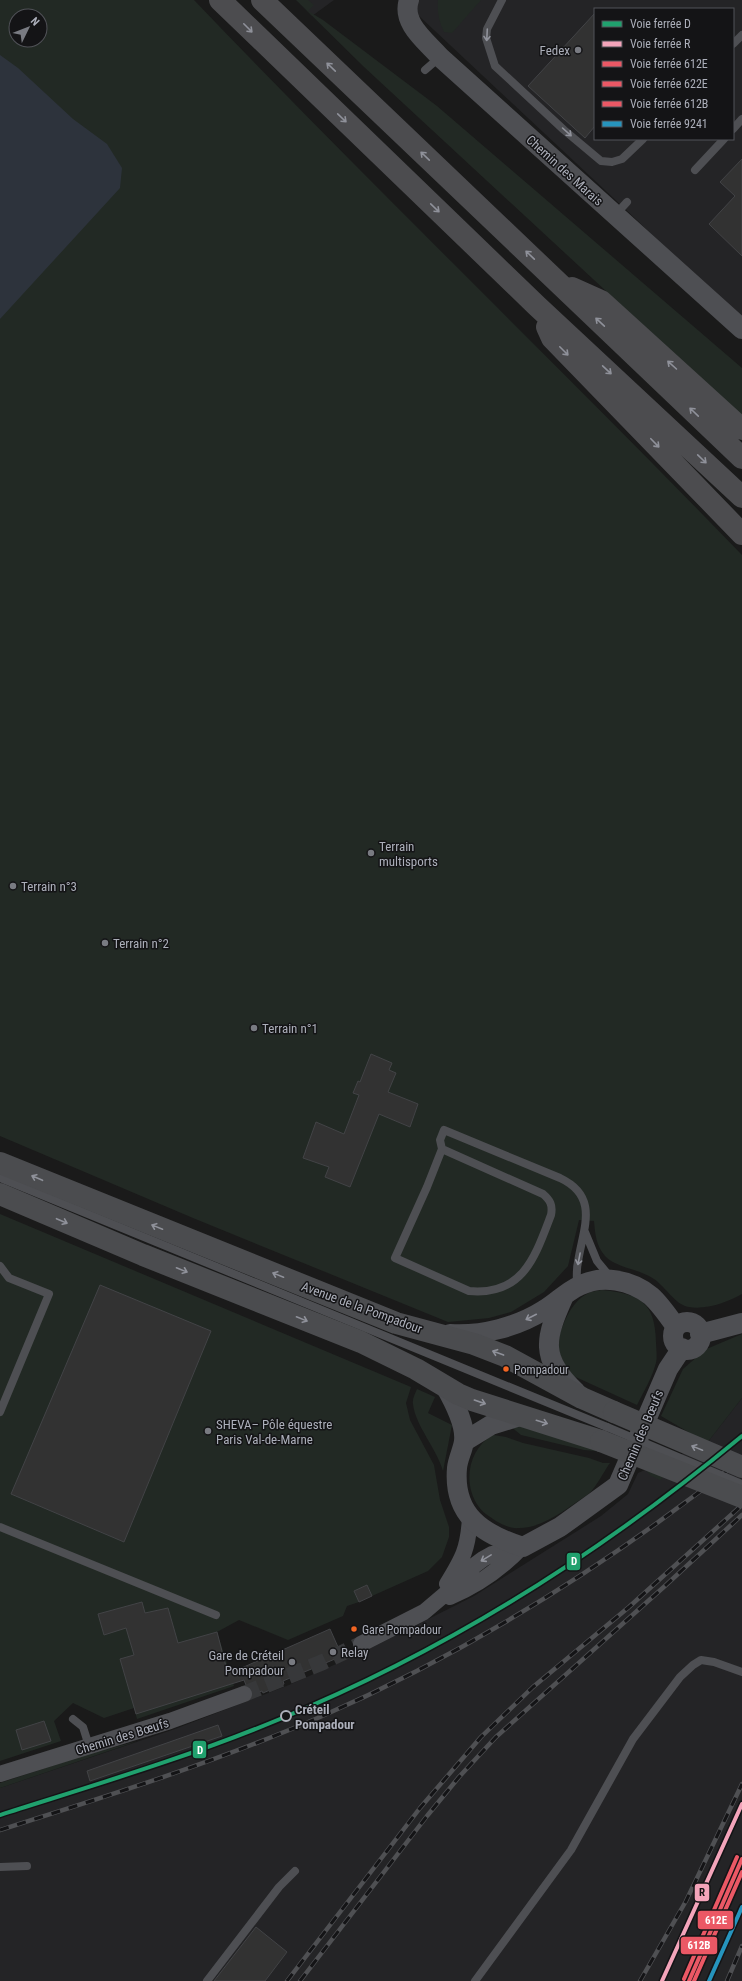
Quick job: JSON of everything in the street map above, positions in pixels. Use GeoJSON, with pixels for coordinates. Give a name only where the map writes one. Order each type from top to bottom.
{"type":"FeatureCollection","features":[{"type":"Feature","properties":{"kind":"highway"},"geometry":{"type":"LineString","coordinates":[[220,0],[537,306],[742,497]]}},
{"type":"Feature","properties":{"kind":"highway"},"geometry":{"type":"LineString","coordinates":[[262,0],[742,458]]}},
{"type":"Feature","properties":{"kind":"highway"},"geometry":{"type":"LineString","coordinates":[[558,282],[601,301],[742,429]]}},
{"type":"Feature","properties":{"kind":"highway"},"geometry":{"type":"LineString","coordinates":[[537,306],[552,338],[742,534]]}},
{"type":"Feature","properties":{"kind":"main road","name":"Avenue de la Pompadour"},"geometry":{"type":"LineString","coordinates":[[0,1163],[389,1320],[474,1344],[505,1356],[582,1398],[607,1427],[665,1467],[742,1497]]}},
{"type":"Feature","properties":{"kind":"main road","name":"Avenue de la Pompadour"},"geometry":{"type":"LineString","coordinates":[[0,1194],[143,1255],[361,1342],[416,1368],[445,1386],[472,1400],[564,1429],[607,1427],[677,1440],[742,1467]]}},
{"type":"Feature","properties":{"kind":"street","name":"Chemin des Marais"},"geometry":{"type":"LineString","coordinates":[[405,2],[407,15],[412,25],[440,57],[621,209],[742,329]]}},
{"type":"Feature","properties":{"kind":"street"},"geometry":{"type":"LineString","coordinates":[[432,1333],[466,1335],[486,1332],[520,1322],[543,1310],[570,1291],[590,1281],[612,1280],[627,1283],[651,1296],[676,1327]]}},
{"type":"Feature","properties":{"kind":"street"},"geometry":{"type":"LineString","coordinates":[[570,1291],[551,1325],[548,1347],[552,1363],[561,1378],[582,1398]]}},
{"type":"Feature","properties":{"kind":"street"},"geometry":{"type":"LineString","coordinates":[[683,1322],[691,1322],[697,1327],[700,1334],[696,1345],[690,1349],[678,1346],[674,1339],[674,1331],[676,1327],[683,1322]]}},
{"type":"Feature","properties":{"kind":"street"},"geometry":{"type":"LineString","coordinates":[[700,1334],[742,1323]]}},
{"type":"Feature","properties":{"kind":"street","name":"Chemin des Bœufs"},"geometry":{"type":"LineString","coordinates":[[435,1602],[463,1591],[503,1567],[523,1547],[560,1527],[618,1485],[668,1369],[682,1348]]}},
{"type":"Feature","properties":{"kind":"street","name":"Chemin des Bœufs"},"geometry":{"type":"LineString","coordinates":[[445,1386],[459,1414],[464,1440],[457,1467],[458,1489],[470,1518],[481,1529],[491,1535],[523,1547]]}},
{"type":"Feature","properties":{"kind":"street"},"geometry":{"type":"LineString","coordinates":[[464,1440],[492,1425],[520,1416]]}},
{"type":"Feature","properties":{"kind":"street","name":"Chemin des Bœufs"},"geometry":{"type":"LineString","coordinates":[[361,1644],[424,1612],[435,1602],[462,1559],[468,1541],[470,1518]]}},
{"type":"Feature","properties":{"kind":"street","name":"Chemin des Bœufs"},"geometry":{"type":"LineString","coordinates":[[0,1774],[170,1721],[244,1694]]}},
{"type":"Feature","properties":{"kind":"lane"},"geometry":{"type":"LineString","coordinates":[[502,0],[487,29],[486,38],[495,66],[564,130],[601,161],[612,162],[622,160],[642,140]]}},
{"type":"Feature","properties":{"kind":"lane"},"geometry":{"type":"LineString","coordinates":[[734,43],[742,34]]}},
{"type":"Feature","properties":{"kind":"lane"},"geometry":{"type":"LineString","coordinates":[[425,70],[440,57]]}},
{"type":"Feature","properties":{"kind":"lane"},"geometry":{"type":"LineString","coordinates":[[734,128],[742,119]]}},
{"type":"Feature","properties":{"kind":"lane"},"geometry":{"type":"LineString","coordinates":[[695,170],[723,140]]}},
{"type":"Feature","properties":{"kind":"lane"},"geometry":{"type":"LineString","coordinates":[[442,1149],[543,1194],[551,1203],[551,1215],[536,1255],[530,1264],[515,1279],[498,1290],[486,1292],[469,1291],[394,1258],[427,1187],[442,1149],[440,1140],[444,1130],[568,1182],[578,1189],[584,1200],[587,1220],[570,1291]]}},
{"type":"Feature","properties":{"kind":"lane","name":"Avenue de la Pompadour"},"geometry":{"type":"LineString","coordinates":[[0,1178],[607,1427],[742,1484]]}},
{"type":"Feature","properties":{"kind":"lane"},"geometry":{"type":"LineString","coordinates":[[585,1232],[597,1261],[612,1280]]}},
{"type":"Feature","properties":{"kind":"lane"},"geometry":{"type":"LineString","coordinates":[[0,1266],[9,1278],[49,1294],[0,1412]]}},
{"type":"Feature","properties":{"kind":"lane"},"geometry":{"type":"LineString","coordinates":[[0,1527],[216,1615]]}},
{"type":"Feature","properties":{"kind":"lane"},"geometry":{"type":"LineString","coordinates":[[474,1981],[571,1850],[633,1739],[680,1677],[692,1665],[701,1660],[714,1662],[742,1672]]}},
{"type":"Feature","properties":{"kind":"lane"},"geometry":{"type":"LineString","coordinates":[[73,1719],[83,1727],[89,1746]]}},
{"type":"Feature","properties":{"kind":"lane"},"geometry":{"type":"LineString","coordinates":[[0,1867],[27,1866]]}},
{"type":"Feature","properties":{"kind":"lane"},"geometry":{"type":"LineString","coordinates":[[207,1981],[279,1887],[295,1871]]}},
{"type":"Feature","properties":{"kind":"shaded area","name":"Terrain multisports"},"geometry":{"type":"Polygon","coordinates":[[[0,0],[194,0],[330,140],[742,555],[742,1294],[730,1300],[710,1306],[696,1308],[684,1306],[654,1279],[615,1263],[605,1256],[598,1244],[594,1221],[579,1220],[568,1266],[544,1292],[511,1312],[489,1318],[448,1322],[193,1218],[0,1136],[0,0]]]}},
{"type":"Feature","properties":{"kind":"shaded area"},"geometry":{"type":"Polygon","coordinates":[[[296,0],[308,0],[314,5],[308,11],[323,20],[437,106],[742,368],[742,417],[363,66],[296,0]]]}},
{"type":"Feature","properties":{"kind":"shaded area"},"geometry":{"type":"Polygon","coordinates":[[[297,0],[334,0],[312,16],[297,0]]]}},
{"type":"Feature","properties":{"kind":"shaded area"},"geometry":{"type":"Polygon","coordinates":[[[402,0],[742,0],[742,324],[639,222],[402,0]]]}},
{"type":"Feature","properties":{"kind":"shaded area"},"geometry":{"type":"Polygon","coordinates":[[[438,0],[481,0],[452,33],[444,32],[442,28],[438,13],[438,0]]]}},
{"type":"Feature","properties":{"kind":"shaded area"},"geometry":{"type":"Polygon","coordinates":[[[0,55],[18,68],[73,119],[107,144],[122,168],[120,188],[0,319],[0,55]]]}},
{"type":"Feature","properties":{"kind":"shaded area","name":"SHEVA– Pôle équestre Paris Val-de-Marne"},"geometry":{"type":"Polygon","coordinates":[[[0,1214],[411,1387],[406,1403],[410,1420],[434,1465],[440,1500],[449,1527],[449,1537],[442,1557],[428,1571],[372,1596],[367,1585],[354,1591],[359,1602],[347,1606],[343,1616],[288,1640],[239,1620],[217,1632],[234,1686],[137,1719],[134,1708],[104,1718],[73,1703],[54,1721],[61,1741],[0,1761],[0,1214]]]}},
{"type":"Feature","properties":{"kind":"shaded area"},"geometry":{"type":"Polygon","coordinates":[[[602,1290],[626,1294],[636,1298],[643,1302],[652,1318],[655,1328],[656,1363],[637,1405],[569,1374],[556,1345],[567,1316],[575,1303],[589,1293],[602,1290]]]}},
{"type":"Feature","properties":{"kind":"shaded area"},"geometry":{"type":"Polygon","coordinates":[[[742,1334],[742,1398],[707,1443],[661,1416],[683,1369],[698,1356],[697,1353],[742,1334]]]}},
{"type":"Feature","properties":{"kind":"shaded area"},"geometry":{"type":"Polygon","coordinates":[[[417,1389],[435,1397],[428,1413],[452,1425],[443,1471],[415,1412],[413,1400],[417,1389]]]}},
{"type":"Feature","properties":{"kind":"shaded area"},"geometry":{"type":"Polygon","coordinates":[[[742,1398],[742,1981],[0,1981],[0,1788],[175,1729],[289,1685],[363,1652],[474,1596],[601,1516],[628,1494],[638,1473],[707,1443],[742,1398]]]}},
{"type":"Feature","properties":{"kind":"shaded area"},"geometry":{"type":"Polygon","coordinates":[[[509,1425],[529,1425],[606,1450],[666,1475],[660,1480],[651,1476],[644,1468],[605,1452],[584,1450],[521,1435],[509,1425]]]}},
{"type":"Feature","properties":{"kind":"shaded area"},"geometry":{"type":"Polygon","coordinates":[[[493,1435],[589,1458],[603,1463],[610,1463],[590,1493],[563,1511],[537,1525],[519,1528],[509,1527],[496,1521],[482,1511],[470,1488],[470,1468],[473,1458],[478,1449],[493,1435]]]}},
{"type":"Feature","properties":{"kind":"shaded area"},"geometry":{"type":"Polygon","coordinates":[[[138,1741],[0,1788],[0,1783],[85,1755],[138,1741]]]}},
{"type":"Feature","properties":{"kind":"building","name":"Fedex"},"geometry":{"type":"Polygon","coordinates":[[[594,14],[594,127],[585,138],[528,86],[594,14]]]}},
{"type":"Feature","properties":{"kind":"building"},"geometry":{"type":"Polygon","coordinates":[[[742,159],[742,256],[709,224],[735,196],[720,182],[742,159]]]}},
{"type":"Feature","properties":{"kind":"building"},"geometry":{"type":"Polygon","coordinates":[[[371,1054],[392,1063],[389,1070],[396,1073],[388,1092],[418,1104],[410,1127],[379,1114],[350,1187],[325,1177],[329,1167],[303,1158],[316,1122],[344,1134],[359,1095],[353,1093],[358,1081],[360,1082],[371,1054]]]}},
{"type":"Feature","properties":{"kind":"building"},"geometry":{"type":"Polygon","coordinates":[[[100,1285],[211,1331],[124,1542],[11,1494],[100,1285]]]}},
{"type":"Feature","properties":{"kind":"building"},"geometry":{"type":"Polygon","coordinates":[[[367,1585],[372,1596],[359,1602],[354,1591],[367,1585]]]}},
{"type":"Feature","properties":{"kind":"building"},"geometry":{"type":"Polygon","coordinates":[[[142,1602],[145,1613],[168,1608],[178,1643],[217,1632],[228,1674],[330,1629],[342,1656],[283,1681],[284,1684],[263,1693],[262,1691],[253,1694],[253,1690],[246,1685],[244,1680],[136,1714],[120,1659],[134,1655],[126,1628],[104,1635],[98,1614],[142,1602]]]}},
{"type":"Feature","properties":{"kind":"building"},"geometry":{"type":"Polygon","coordinates":[[[44,1721],[51,1741],[22,1750],[16,1730],[44,1721]]]}},
{"type":"Feature","properties":{"kind":"building"},"geometry":{"type":"Polygon","coordinates":[[[218,1725],[222,1736],[90,1781],[87,1771],[218,1725]]]}},
{"type":"Feature","properties":{"kind":"building"},"geometry":{"type":"Polygon","coordinates":[[[256,1927],[287,1952],[265,1981],[214,1981],[256,1927]]]}},
{"type":"Feature","properties":{"kind":"tunnel"},"geometry":{"type":"LineString","coordinates":[[244,1694],[323,1662],[361,1644]]}},
{"type":"Feature","properties":{"kind":"railway"},"geometry":{"type":"LineString","coordinates":[[0,1830],[202,1764],[320,1717],[376,1691],[432,1663],[539,1602],[643,1533],[742,1459]]}},
{"type":"Feature","properties":{"kind":"railway"},"geometry":{"type":"LineString","coordinates":[[287,1981],[420,1808],[481,1737],[533,1687],[629,1607],[742,1505]]}},
{"type":"Feature","properties":{"kind":"railway"},"geometry":{"type":"LineString","coordinates":[[300,1981],[427,1816],[459,1777],[496,1737],[742,1515]]}},
{"type":"Feature","properties":{"kind":"railway"},"geometry":{"type":"LineString","coordinates":[[640,1981],[686,1901],[742,1784]]}},
{"type":"Feature","properties":{"kind":"railway"},"geometry":{"type":"LineString","coordinates":[[726,1838],[742,1805]]}},
{"type":"Feature","properties":{"kind":"railway"},"geometry":{"type":"LineString","coordinates":[[727,1981],[742,1946]]}},
{"type":"Feature","properties":{"kind":"rail line","name":"D"},"geometry":{"type":"LineString","coordinates":[[0,1815],[141,1770],[246,1733],[342,1692],[403,1662],[463,1630],[522,1595],[579,1558],[689,1479],[742,1436]]}},
{"type":"Feature","properties":{"kind":"rail line","name":"R"},"geometry":{"type":"LineString","coordinates":[[662,1981],[742,1804]]}},
{"type":"Feature","properties":{"kind":"rail line","name":"612B"},"geometry":{"type":"LineString","coordinates":[[684,1979],[737,1857]]}},
{"type":"Feature","properties":{"kind":"rail line","name":"612E"},"geometry":{"type":"LineString","coordinates":[[689,1981],[742,1859]]}},
{"type":"Feature","properties":{"kind":"rail line","name":"622E"},"geometry":{"type":"LineString","coordinates":[[694,1981],[742,1872]]}},
{"type":"Feature","properties":{"kind":"rail line","name":"9241"},"geometry":{"type":"LineString","coordinates":[[709,1981],[742,1907]]}},
{"type":"Feature","properties":{"kind":"place","name":"Fedex"},"geometry":{"type":"Point","coordinates":[578,50]}},
{"type":"Feature","properties":{"kind":"place","name":"Terrain multisports"},"geometry":{"type":"Point","coordinates":[371,853]}},
{"type":"Feature","properties":{"kind":"place","name":"Terrain n°3"},"geometry":{"type":"Point","coordinates":[13,886]}},
{"type":"Feature","properties":{"kind":"place","name":"Terrain n°2"},"geometry":{"type":"Point","coordinates":[105,943]}},
{"type":"Feature","properties":{"kind":"place","name":"Terrain n°1"},"geometry":{"type":"Point","coordinates":[254,1028]}},
{"type":"Feature","properties":{"kind":"place","name":"Pompadour"},"geometry":{"type":"Point","coordinates":[506,1369]}},
{"type":"Feature","properties":{"kind":"place","name":"SHEVA– Pôle équestre Paris Val-de-Marne"},"geometry":{"type":"Point","coordinates":[208,1431]}},
{"type":"Feature","properties":{"kind":"place","name":"Gare Pompadour"},"geometry":{"type":"Point","coordinates":[354,1629]}},
{"type":"Feature","properties":{"kind":"place","name":"Relay"},"geometry":{"type":"Point","coordinates":[333,1652]}},
{"type":"Feature","properties":{"kind":"place","name":"Gare de Créteil Pompadour"},"geometry":{"type":"Point","coordinates":[292,1662]}},
{"type":"Feature","properties":{"kind":"place","name":"Créteil Pompadour"},"geometry":{"type":"Point","coordinates":[286,1716]}}]}
